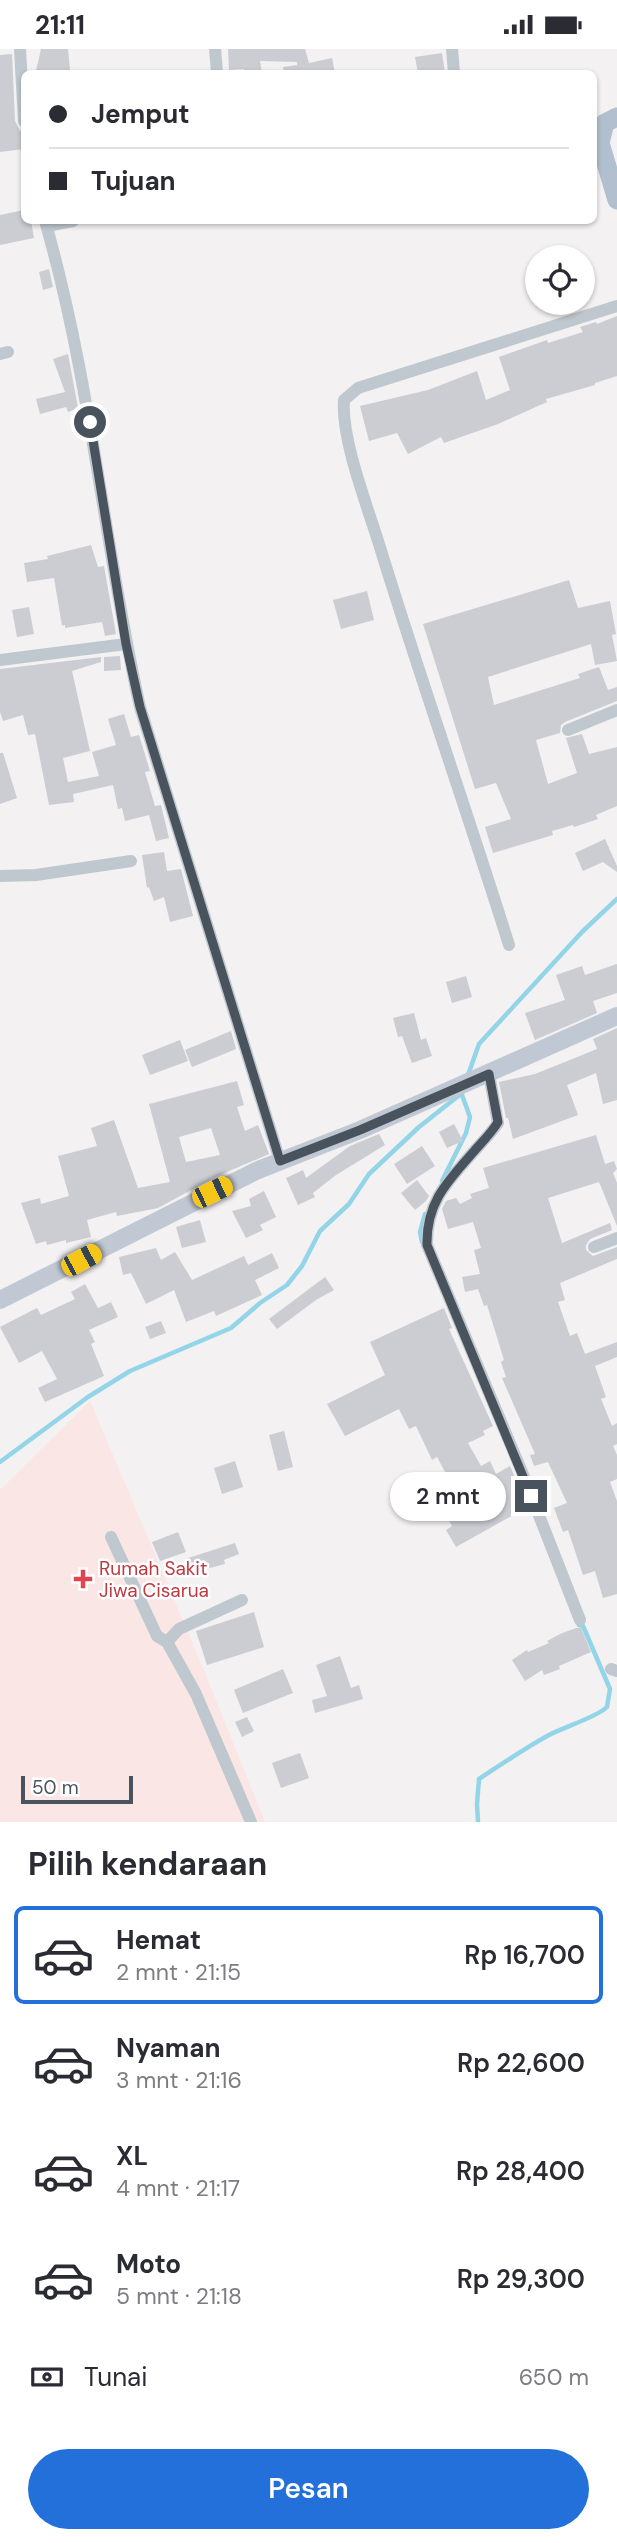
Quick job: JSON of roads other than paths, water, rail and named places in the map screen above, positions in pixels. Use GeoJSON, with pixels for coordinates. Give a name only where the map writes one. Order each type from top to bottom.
{"type":"FeatureCollection","features":[{"type":"Feature","properties":{"kind":"main road"},"geometry":{"type":"LineString","coordinates":[[605,121],[600,143],[617,200]]}},
{"type":"Feature","properties":{"kind":"street"},"geometry":{"type":"LineString","coordinates":[[20,49],[21,70]]}},
{"type":"Feature","properties":{"kind":"street"},"geometry":{"type":"LineString","coordinates":[[215,49],[217,70]]}},
{"type":"Feature","properties":{"kind":"street"},"geometry":{"type":"LineString","coordinates":[[452,49],[454,70]]}},
{"type":"Feature","properties":{"kind":"street"},"geometry":{"type":"LineString","coordinates":[[46,224],[86,398],[126,644],[140,707],[280,1161]]}},
{"type":"Feature","properties":{"kind":"street"},"geometry":{"type":"LineString","coordinates":[[509,945],[466,805],[408,638],[372,522],[343,419],[344,400],[358,388],[617,306]]}},
{"type":"Feature","properties":{"kind":"street"},"geometry":{"type":"LineString","coordinates":[[0,660],[126,644]]}},
{"type":"Feature","properties":{"kind":"street"},"geometry":{"type":"LineString","coordinates":[[568,730],[617,711]]}},
{"type":"Feature","properties":{"kind":"street"},"geometry":{"type":"LineString","coordinates":[[0,876],[36,875],[131,861]]}},
{"type":"Feature","properties":{"kind":"street"},"geometry":{"type":"LineString","coordinates":[[0,1300],[280,1161],[360,1130],[617,1016]]}},
{"type":"Feature","properties":{"kind":"street"},"geometry":{"type":"LineString","coordinates":[[489,1074],[498,1122],[444,1185],[426,1225],[427,1245],[522,1472],[580,1620]]}},
{"type":"Feature","properties":{"kind":"street"},"geometry":{"type":"LineString","coordinates":[[594,1247],[617,1238]]}},
{"type":"Feature","properties":{"kind":"street"},"geometry":{"type":"LineString","coordinates":[[111,1537],[157,1636],[167,1642],[195,1694],[251,1822]]}},
{"type":"Feature","properties":{"kind":"street"},"geometry":{"type":"LineString","coordinates":[[167,1642],[179,1629],[242,1599]]}},
{"type":"Feature","properties":{"kind":"waterway"},"geometry":{"type":"LineString","coordinates":[[468,1075],[479,1044],[582,932],[617,899]]}},
{"type":"Feature","properties":{"kind":"waterway"},"geometry":{"type":"LineString","coordinates":[[0,1462],[88,1397],[130,1371],[231,1328],[260,1303],[287,1285],[302,1266],[320,1231],[349,1204],[369,1174],[419,1127],[462,1093]]}},
{"type":"Feature","properties":{"kind":"waterway"},"geometry":{"type":"LineString","coordinates":[[442,1181],[466,1133],[470,1117],[462,1095]]}},
{"type":"Feature","properties":{"kind":"waterway"},"geometry":{"type":"LineString","coordinates":[[422,1242],[420,1232],[425,1214]]}},
{"type":"Feature","properties":{"kind":"waterway"},"geometry":{"type":"LineString","coordinates":[[478,1822],[479,1779],[540,1740],[607,1707],[610,1689],[583,1626],[579,1625]]}},
{"type":"Feature","properties":{"kind":"place","name":"Rumah Sakit Jiwa Cisarua"},"geometry":{"type":"Point","coordinates":[83,1579]}}]}
